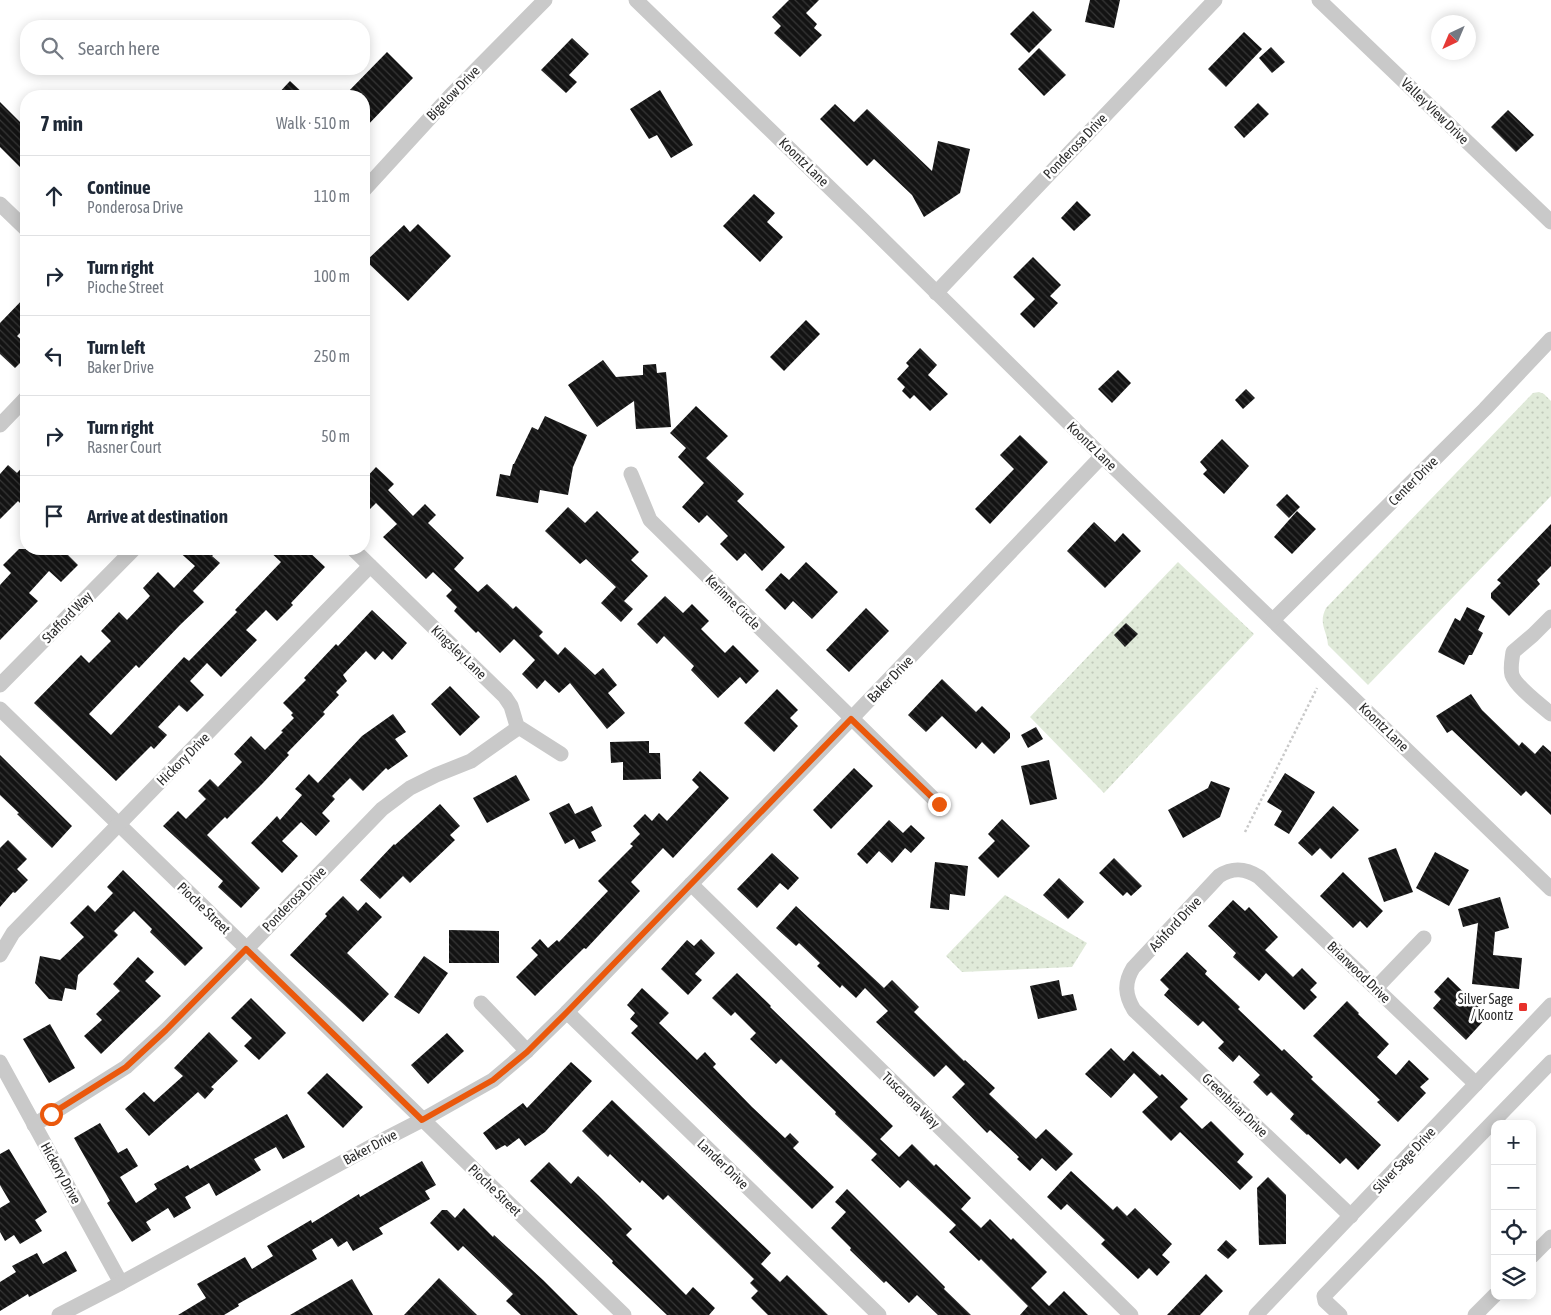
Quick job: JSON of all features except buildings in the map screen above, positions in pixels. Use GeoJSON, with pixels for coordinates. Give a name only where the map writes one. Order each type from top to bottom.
{"type":"FeatureCollection","features":[{"type":"Feature","properties":{"kind":"street","name":"Bigelow Drive"},"geometry":{"type":"LineString","coordinates":[[370,183],[451,94],[545,0]]}},
{"type":"Feature","properties":{"kind":"street","name":"Koontz Lane"},"geometry":{"type":"LineString","coordinates":[[636,0],[864,220],[1102,456],[1551,889]]}},
{"type":"Feature","properties":{"kind":"street","name":"Ponderosa Drive"},"geometry":{"type":"LineString","coordinates":[[936,293],[1215,0]]}},
{"type":"Feature","properties":{"kind":"street","name":"Valley View Drive"},"geometry":{"type":"LineString","coordinates":[[1319,0],[1551,222]]}},
{"type":"Feature","properties":{"kind":"street"},"geometry":{"type":"LineString","coordinates":[[0,204],[20,223]]}},
{"type":"Feature","properties":{"kind":"street","name":"Center Drive"},"geometry":{"type":"LineString","coordinates":[[1273,620],[1478,416],[1551,340]]}},
{"type":"Feature","properties":{"kind":"street"},"geometry":{"type":"LineString","coordinates":[[0,425],[20,404]]}},
{"type":"Feature","properties":{"kind":"street","name":"Baker Drive"},"geometry":{"type":"LineString","coordinates":[[60,1315],[422,1120],[493,1080],[527,1052],[851,719],[1102,456]]}},
{"type":"Feature","properties":{"kind":"street","name":"Kerinne Circle"},"geometry":{"type":"LineString","coordinates":[[631,474],[650,520],[939,804]]}},
{"type":"Feature","properties":{"kind":"street","name":"Stafford Way"},"geometry":{"type":"LineString","coordinates":[[0,685],[128,555]]}},
{"type":"Feature","properties":{"kind":"street","name":"Kingsley Lane"},"geometry":{"type":"LineString","coordinates":[[359,555],[504,697],[511,706],[517,726]]}},
{"type":"Feature","properties":{"kind":"street","name":"Hickory Drive"},"geometry":{"type":"LineString","coordinates":[[0,955],[13,933],[370,566]]}},
{"type":"Feature","properties":{"kind":"street"},"geometry":{"type":"LineString","coordinates":[[1551,617],[1513,652],[1511,666],[1513,677],[1519,685],[1551,714]]}},
{"type":"Feature","properties":{"kind":"street","name":"Pioche Street"},"geometry":{"type":"LineString","coordinates":[[0,710],[624,1315]]}},
{"type":"Feature","properties":{"kind":"street","name":"Ponderosa Drive"},"geometry":{"type":"LineString","coordinates":[[34,1125],[126,1067],[166,1030],[382,809],[410,788],[436,774],[471,761],[515,730],[517,726]]}},
{"type":"Feature","properties":{"kind":"street"},"geometry":{"type":"LineString","coordinates":[[517,726],[561,754]]}},
{"type":"Feature","properties":{"kind":"street","name":"Briarwood Drive"},"geometry":{"type":"LineString","coordinates":[[1236,869],[1251,872],[1259,877],[1476,1084]]}},
{"type":"Feature","properties":{"kind":"street","name":"Ashford Drive"},"geometry":{"type":"LineString","coordinates":[[1126,990],[1129,976],[1140,961],[1219,876],[1236,869]]}},
{"type":"Feature","properties":{"kind":"street","name":"Tuscarora Way"},"geometry":{"type":"LineString","coordinates":[[691,884],[1131,1315]]}},
{"type":"Feature","properties":{"kind":"street"},"geometry":{"type":"LineString","coordinates":[[1376,988],[1424,938]]}},
{"type":"Feature","properties":{"kind":"street","name":"Greenbriar Drive"},"geometry":{"type":"LineString","coordinates":[[1126,990],[1128,1000],[1134,1010],[1351,1216]]}},
{"type":"Feature","properties":{"kind":"street"},"geometry":{"type":"LineString","coordinates":[[481,1003],[527,1052]]}},
{"type":"Feature","properties":{"kind":"street","name":"Silver Sage Drive"},"geometry":{"type":"LineString","coordinates":[[1256,1315],[1551,1005]]}},
{"type":"Feature","properties":{"kind":"street","name":"Lander Drive"},"geometry":{"type":"LineString","coordinates":[[567,1012],[879,1315]]}},
{"type":"Feature","properties":{"kind":"street","name":"Hickory Drive"},"geometry":{"type":"LineString","coordinates":[[0,1062],[121,1283]]}},
{"type":"Feature","properties":{"kind":"street"},"geometry":{"type":"LineString","coordinates":[[1340,1315],[1325,1301],[1324,1296],[1551,1062]]}},
{"type":"Feature","properties":{"kind":"street"},"geometry":{"type":"LineString","coordinates":[[1533,1255],[1551,1237]]}},
{"type":"Feature","properties":{"kind":"street"},"geometry":{"type":"LineString","coordinates":[[1475,1315],[1491,1299]]}},
{"type":"Feature","properties":{"kind":"path"},"geometry":{"type":"LineString","coordinates":[[1245,832],[1317,688]]}},
{"type":"Feature","properties":{"kind":"green space"},"geometry":{"type":"Polygon","coordinates":[[[1539,392],[1551,401],[1551,496],[1368,685],[1328,645],[1323,623],[1326,608],[1533,393],[1539,392]]]}},
{"type":"Feature","properties":{"kind":"green space"},"geometry":{"type":"Polygon","coordinates":[[[1178,562],[1254,634],[1104,793],[1030,717],[1178,562]]]}},
{"type":"Feature","properties":{"kind":"green space"},"geometry":{"type":"Polygon","coordinates":[[[1005,895],[1087,943],[1072,967],[962,972],[946,956],[1005,895]]]}},
{"type":"Feature","properties":{"kind":"place","name":"Silver Sage / Koontz"},"geometry":{"type":"Point","coordinates":[1523,1007]}},
{"type":"Feature","properties":{"kind":"route"},"geometry":{"type":"LineString","coordinates":[[51,1114],[126,1067],[166,1030],[246,949],[422,1120],[493,1080],[527,1052],[851,719],[939,804]]}}]}
